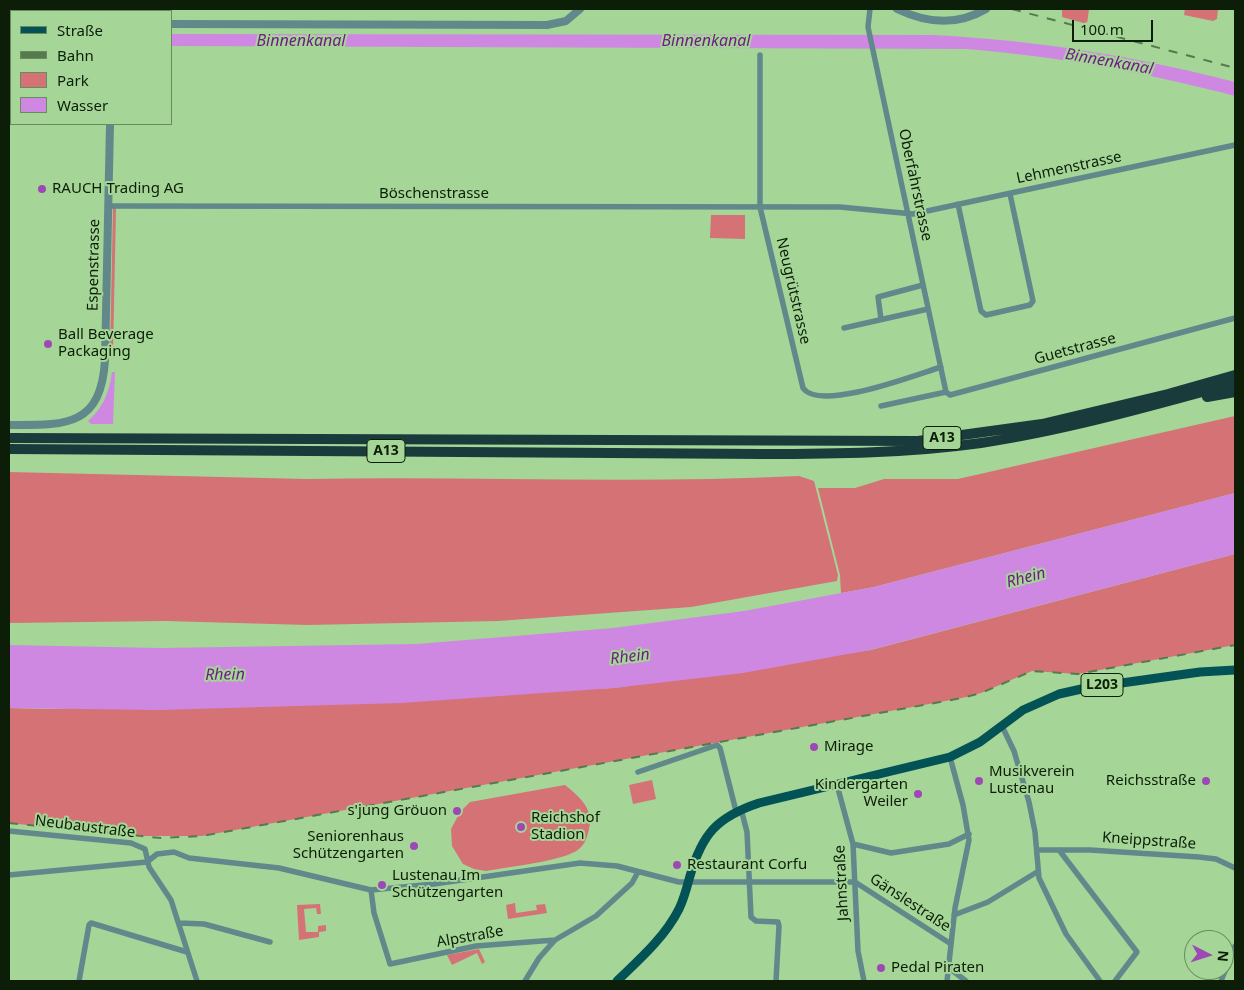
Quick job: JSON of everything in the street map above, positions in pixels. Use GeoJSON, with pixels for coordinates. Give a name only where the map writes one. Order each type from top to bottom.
{"type":"FeatureCollection","features":[{"type":"Feature","properties":{"kind":"highway","name":"A13"},"geometry":{"type":"LineString","coordinates":[[9,449],[762,454],[872,453],[920,450],[998,440],[1074,426],[1141,409],[1234,377]]}},
{"type":"Feature","properties":{"kind":"highway","name":"A13"},"geometry":{"type":"LineString","coordinates":[[9,438],[918,441],[1042,424],[1234,377]]}},
{"type":"Feature","properties":{"kind":"highway","name":"A13"},"geometry":{"type":"LineString","coordinates":[[1141,409],[1150,411],[1235,392]]}},
{"type":"Feature","properties":{"kind":"main road","name":"L203"},"geometry":{"type":"LineString","coordinates":[[617,981],[670,925],[680,908],[704,840],[716,824],[738,810],[950,757],[980,742],[1023,710],[1043,700],[1074,690],[1200,672],[1235,670]]}},
{"type":"Feature","properties":{"kind":"street"},"geometry":{"type":"LineString","coordinates":[[172,24],[547,25],[566,21],[580,9]]}},
{"type":"Feature","properties":{"kind":"street","name":"Oberfahrstrasse"},"geometry":{"type":"LineString","coordinates":[[870,9],[868,27],[941,367]]}},
{"type":"Feature","properties":{"kind":"street"},"geometry":{"type":"LineString","coordinates":[[897,9],[914,16],[936,21],[963,19],[986,9]]}},
{"type":"Feature","properties":{"kind":"street","name":"Neugrütstrasse"},"geometry":{"type":"LineString","coordinates":[[760,55],[760,207],[797,364],[807,393],[813,396],[850,394],[941,367]]}},
{"type":"Feature","properties":{"kind":"street","name":"Espenstrasse"},"geometry":{"type":"LineString","coordinates":[[9,425],[55,425],[68,422],[85,413],[93,405],[102,388],[105,360],[110,125]]}},
{"type":"Feature","properties":{"kind":"street","name":"Lehmenstrasse"},"geometry":{"type":"LineString","coordinates":[[908,212],[913,214],[1235,145]]}},
{"type":"Feature","properties":{"kind":"street"},"geometry":{"type":"LineString","coordinates":[[958,204],[981,311],[986,315],[1030,305],[1033,301],[1010,194]]}},
{"type":"Feature","properties":{"kind":"street","name":"Böschenstrasse"},"geometry":{"type":"LineString","coordinates":[[109,206],[840,207],[908,212]]}},
{"type":"Feature","properties":{"kind":"street"},"geometry":{"type":"LineString","coordinates":[[881,320],[878,297],[923,285]]}},
{"type":"Feature","properties":{"kind":"street"},"geometry":{"type":"LineString","coordinates":[[844,328],[928,309]]}},
{"type":"Feature","properties":{"kind":"street","name":"Guetstrasse"},"geometry":{"type":"LineString","coordinates":[[881,406],[946,392],[950,395],[1003,382],[1235,318]]}},
{"type":"Feature","properties":{"kind":"street"},"geometry":{"type":"LineString","coordinates":[[941,367],[946,392]]}},
{"type":"Feature","properties":{"kind":"street"},"geometry":{"type":"LineString","coordinates":[[1002,726],[1020,768],[1035,832],[1037,872],[1047,897],[1066,934],[1100,981]]}},
{"type":"Feature","properties":{"kind":"street"},"geometry":{"type":"LineString","coordinates":[[638,772],[717,745],[720,748],[738,810],[748,832],[753,920],[778,922],[780,926],[776,981]]}},
{"type":"Feature","properties":{"kind":"street","name":"Gänslestraße"},"geometry":{"type":"LineString","coordinates":[[947,981],[954,915],[969,834],[950,757]]}},
{"type":"Feature","properties":{"kind":"street","name":"Jahnstraße"},"geometry":{"type":"LineString","coordinates":[[836,785],[853,844],[858,951],[864,981]]}},
{"type":"Feature","properties":{"kind":"street","name":"Neubaustraße"},"geometry":{"type":"LineString","coordinates":[[9,831],[131,843],[145,849],[147,862]]}},
{"type":"Feature","properties":{"kind":"street","name":"Gänslestraße"},"geometry":{"type":"LineString","coordinates":[[853,844],[891,853],[949,844],[969,834]]}},
{"type":"Feature","properties":{"kind":"street","name":"Kneippstraße"},"geometry":{"type":"LineString","coordinates":[[1037,850],[1199,857],[1216,859],[1235,868]]}},
{"type":"Feature","properties":{"kind":"street"},"geometry":{"type":"LineString","coordinates":[[1059,850],[1137,952],[1116,981]]}},
{"type":"Feature","properties":{"kind":"street"},"geometry":{"type":"LineString","coordinates":[[9,875],[147,862],[157,854],[174,852],[189,858],[279,868],[370,890],[434,884],[570,863],[595,863],[688,882],[855,882]]}},
{"type":"Feature","properties":{"kind":"street"},"geometry":{"type":"LineString","coordinates":[[147,862],[170,900],[196,981]]}},
{"type":"Feature","properties":{"kind":"street","name":"Alpstraße"},"geometry":{"type":"LineString","coordinates":[[525,981],[539,958],[555,940],[596,916],[632,883],[638,872]]}},
{"type":"Feature","properties":{"kind":"street"},"geometry":{"type":"LineString","coordinates":[[954,915],[973,910],[1037,872]]}},
{"type":"Feature","properties":{"kind":"street","name":"Gänslestraße"},"geometry":{"type":"LineString","coordinates":[[855,882],[952,944]]}},
{"type":"Feature","properties":{"kind":"street","name":"Alpstraße"},"geometry":{"type":"LineString","coordinates":[[370,890],[374,913],[390,964],[483,945],[555,940]]}},
{"type":"Feature","properties":{"kind":"street"},"geometry":{"type":"LineString","coordinates":[[79,981],[89,925],[91,923],[186,952]]}},
{"type":"Feature","properties":{"kind":"street"},"geometry":{"type":"LineString","coordinates":[[179,924],[204,924],[270,942]]}},
{"type":"Feature","properties":{"kind":"street"},"geometry":{"type":"LineString","coordinates":[[1221,981],[1235,946]]}},
{"type":"Feature","properties":{"kind":"street"},"geometry":{"type":"LineString","coordinates":[[949,968],[966,981]]}},
{"type":"Feature","properties":{"kind":"green space"},"geometry":{"type":"Polygon","coordinates":[[[1062,9],[1089,9],[1087,24],[1062,17],[1062,9]]]}},
{"type":"Feature","properties":{"kind":"green space"},"geometry":{"type":"Polygon","coordinates":[[[1185,9],[1218,9],[1217,19],[1213,21],[1184,15],[1185,9]]]}},
{"type":"Feature","properties":{"kind":"green space"},"geometry":{"type":"Polygon","coordinates":[[[113,208],[116,208],[113,353],[110,353],[113,208]]]}},
{"type":"Feature","properties":{"kind":"green space"},"geometry":{"type":"Polygon","coordinates":[[[711,215],[745,215],[745,239],[710,238],[711,215]]]}},
{"type":"Feature","properties":{"kind":"green space"},"geometry":{"type":"Polygon","coordinates":[[[1235,416],[1235,493],[874,587],[841,593],[840,575],[818,488],[855,488],[884,479],[958,479],[1235,416]]]}},
{"type":"Feature","properties":{"kind":"green space"},"geometry":{"type":"Polygon","coordinates":[[[9,472],[306,479],[614,480],[799,476],[814,481],[838,575],[837,581],[691,607],[498,621],[308,625],[165,621],[9,623],[9,472]]]}},
{"type":"Feature","properties":{"kind":"green space"},"geometry":{"type":"Polygon","coordinates":[[[1235,554],[1235,645],[1078,674],[1032,671],[981,693],[962,698],[202,836],[132,836],[9,823],[9,708],[48,709],[614,688],[871,650],[1235,554]]]}},
{"type":"Feature","properties":{"kind":"green space"},"geometry":{"type":"Polygon","coordinates":[[[652,780],[656,799],[633,804],[629,785],[652,780]]]}},
{"type":"Feature","properties":{"kind":"green space","name":"Reichshof Stadion"},"geometry":{"type":"Polygon","coordinates":[[[565,785],[581,799],[588,809],[589,829],[587,837],[579,849],[562,857],[486,871],[474,869],[463,864],[452,846],[451,829],[460,812],[470,802],[565,785]]]}},
{"type":"Feature","properties":{"kind":"green space"},"geometry":{"type":"Polygon","coordinates":[[[515,903],[516,913],[537,910],[536,905],[545,904],[547,913],[508,919],[506,905],[515,903]]]}},
{"type":"Feature","properties":{"kind":"green space"},"geometry":{"type":"Polygon","coordinates":[[[320,904],[321,914],[317,914],[316,908],[304,909],[306,932],[318,932],[318,926],[326,925],[326,931],[319,932],[319,937],[299,940],[297,905],[320,904]]]}},
{"type":"Feature","properties":{"kind":"green space"},"geometry":{"type":"Polygon","coordinates":[[[479,949],[485,962],[482,964],[477,953],[452,965],[447,955],[479,949]]]}},
{"type":"Feature","properties":{"kind":"water","name":"Binnenkanal"},"geometry":{"type":"Polygon","coordinates":[[[172,34],[932,35],[970,37],[1047,45],[1160,64],[1235,82],[1235,96],[1102,66],[1035,56],[966,49],[172,46],[172,34]]]}},
{"type":"Feature","properties":{"kind":"water"},"geometry":{"type":"Polygon","coordinates":[[[112,372],[115,372],[113,424],[91,424],[88,421],[94,416],[105,399],[112,372]]]}},
{"type":"Feature","properties":{"kind":"water","name":"Rhein"},"geometry":{"type":"Polygon","coordinates":[[[1235,493],[1235,554],[870,650],[743,673],[614,688],[401,703],[159,710],[9,708],[9,645],[161,648],[417,644],[613,628],[744,611],[874,587],[1235,493]]]}},
{"type":"Feature","properties":{"kind":"railway"},"geometry":{"type":"LineString","coordinates":[[140,9],[150,10]]}},
{"type":"Feature","properties":{"kind":"railway"},"geometry":{"type":"LineString","coordinates":[[1012,9],[1235,68]]}},
{"type":"Feature","properties":{"kind":"railway"},"geometry":{"type":"LineString","coordinates":[[9,823],[161,838],[202,836],[962,698],[981,693],[1032,671],[1078,674],[1235,645]]}},
{"type":"Feature","properties":{"kind":"place","name":"RAUCH Trading AG"},"geometry":{"type":"Point","coordinates":[42,189]}},
{"type":"Feature","properties":{"kind":"place","name":"Ball Beverage Packaging"},"geometry":{"type":"Point","coordinates":[48,344]}},
{"type":"Feature","properties":{"kind":"place","name":"Mirage"},"geometry":{"type":"Point","coordinates":[814,747]}},
{"type":"Feature","properties":{"kind":"place","name":"Musikverein Lustenau"},"geometry":{"type":"Point","coordinates":[979,781]}},
{"type":"Feature","properties":{"kind":"place","name":"Reichsstraße"},"geometry":{"type":"Point","coordinates":[1206,781]}},
{"type":"Feature","properties":{"kind":"place","name":"Kindergarten Weiler"},"geometry":{"type":"Point","coordinates":[918,794]}},
{"type":"Feature","properties":{"kind":"place","name":"s'jung Gröuon"},"geometry":{"type":"Point","coordinates":[457,811]}},
{"type":"Feature","properties":{"kind":"place","name":"Reichshof Stadion"},"geometry":{"type":"Point","coordinates":[521,827]}},
{"type":"Feature","properties":{"kind":"place","name":"Seniorenhaus Schützengarten"},"geometry":{"type":"Point","coordinates":[414,846]}},
{"type":"Feature","properties":{"kind":"place","name":"Restaurant Corfu"},"geometry":{"type":"Point","coordinates":[677,865]}},
{"type":"Feature","properties":{"kind":"place","name":"Lustenau Im Schützengarten"},"geometry":{"type":"Point","coordinates":[382,885]}},
{"type":"Feature","properties":{"kind":"place","name":"Pedal Piraten"},"geometry":{"type":"Point","coordinates":[881,968]}}]}
